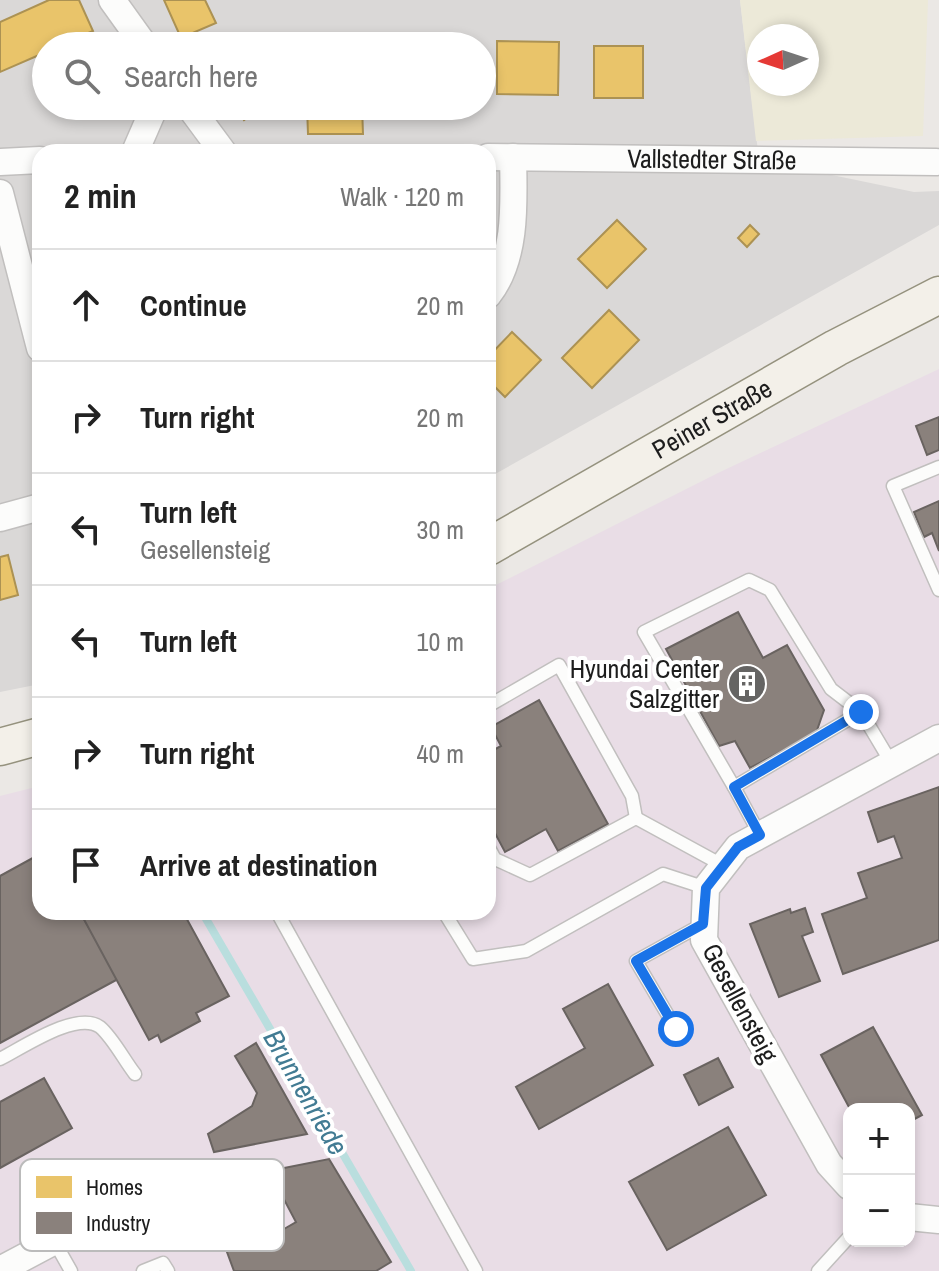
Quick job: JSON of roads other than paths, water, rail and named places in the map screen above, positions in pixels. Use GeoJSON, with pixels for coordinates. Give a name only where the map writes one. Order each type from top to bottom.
{"type":"FeatureCollection","features":[{"type":"Feature","properties":{"kind":"main road","name":"Peiner Straße"},"geometry":{"type":"LineString","coordinates":[[496,542],[836,348],[939,295]]}},
{"type":"Feature","properties":{"kind":"main road"},"geometry":{"type":"LineString","coordinates":[[0,747],[32,738]]}},
{"type":"Feature","properties":{"kind":"street"},"geometry":{"type":"LineString","coordinates":[[112,0],[135,32]]}},
{"type":"Feature","properties":{"kind":"street"},"geometry":{"type":"LineString","coordinates":[[138,144],[149,120]]}},
{"type":"Feature","properties":{"kind":"street"},"geometry":{"type":"LineString","coordinates":[[199,120],[217,144]]}},
{"type":"Feature","properties":{"kind":"street"},"geometry":{"type":"LineString","coordinates":[[496,285],[501,279],[514,212],[500,157]]}},
{"type":"Feature","properties":{"kind":"street","name":"Vallstedter Straße"},"geometry":{"type":"LineString","coordinates":[[500,157],[936,162]]}},
{"type":"Feature","properties":{"kind":"street"},"geometry":{"type":"LineString","coordinates":[[0,162],[32,160]]}},
{"type":"Feature","properties":{"kind":"street"},"geometry":{"type":"LineString","coordinates":[[0,193],[32,317]]}},
{"type":"Feature","properties":{"kind":"street"},"geometry":{"type":"LineString","coordinates":[[0,518],[32,509]]}},
{"type":"Feature","properties":{"kind":"street"},"geometry":{"type":"LineString","coordinates":[[706,888],[738,847],[939,738]]}},
{"type":"Feature","properties":{"kind":"street","name":"Gesellensteig"},"geometry":{"type":"LineString","coordinates":[[706,888],[704,940],[829,1164],[843,1179]]}},
{"type":"Feature","properties":{"kind":"street"},"geometry":{"type":"LineString","coordinates":[[915,1218],[939,1220]]}},
{"type":"Feature","properties":{"kind":"street"},"geometry":{"type":"LineString","coordinates":[[0,1270],[35,1251]]}},
{"type":"Feature","properties":{"kind":"lane"},"geometry":{"type":"LineString","coordinates":[[939,467],[893,486],[939,590]]}},
{"type":"Feature","properties":{"kind":"lane"},"geometry":{"type":"LineString","coordinates":[[760,835],[644,632],[749,580],[770,590],[831,689],[861,712],[892,764]]}},
{"type":"Feature","properties":{"kind":"lane"},"geometry":{"type":"LineString","coordinates":[[496,701],[559,665],[632,796],[636,818]]}},
{"type":"Feature","properties":{"kind":"lane"},"geometry":{"type":"LineString","coordinates":[[734,787],[861,712]]}},
{"type":"Feature","properties":{"kind":"lane"},"geometry":{"type":"LineString","coordinates":[[496,859],[530,875],[636,818]]}},
{"type":"Feature","properties":{"kind":"lane"},"geometry":{"type":"LineString","coordinates":[[636,818],[724,866]]}},
{"type":"Feature","properties":{"kind":"lane"},"geometry":{"type":"LineString","coordinates":[[449,920],[473,959],[526,951],[663,874],[706,888]]}},
{"type":"Feature","properties":{"kind":"lane"},"geometry":{"type":"LineString","coordinates":[[281,920],[476,1271]]}},
{"type":"Feature","properties":{"kind":"lane"},"geometry":{"type":"LineString","coordinates":[[676,1029],[636,961],[703,924]]}},
{"type":"Feature","properties":{"kind":"lane"},"geometry":{"type":"LineString","coordinates":[[0,1059],[65,1025],[88,1022],[101,1028],[135,1074]]}},
{"type":"Feature","properties":{"kind":"lane"},"geometry":{"type":"LineString","coordinates":[[818,1271],[843,1244]]}},
{"type":"Feature","properties":{"kind":"lane"},"geometry":{"type":"LineString","coordinates":[[60,1251],[71,1271]]}},
{"type":"Feature","properties":{"kind":"lane"},"geometry":{"type":"LineString","coordinates":[[143,1271],[163,1263],[168,1271]]}},
{"type":"Feature","properties":{"kind":"waterway","name":"Brunnenriede"},"geometry":{"type":"LineString","coordinates":[[207,920],[411,1271]]}},
{"type":"Feature","properties":{"kind":"place","name":"Hyundai Center Salzgitter"},"geometry":{"type":"Point","coordinates":[747,684]}}]}
